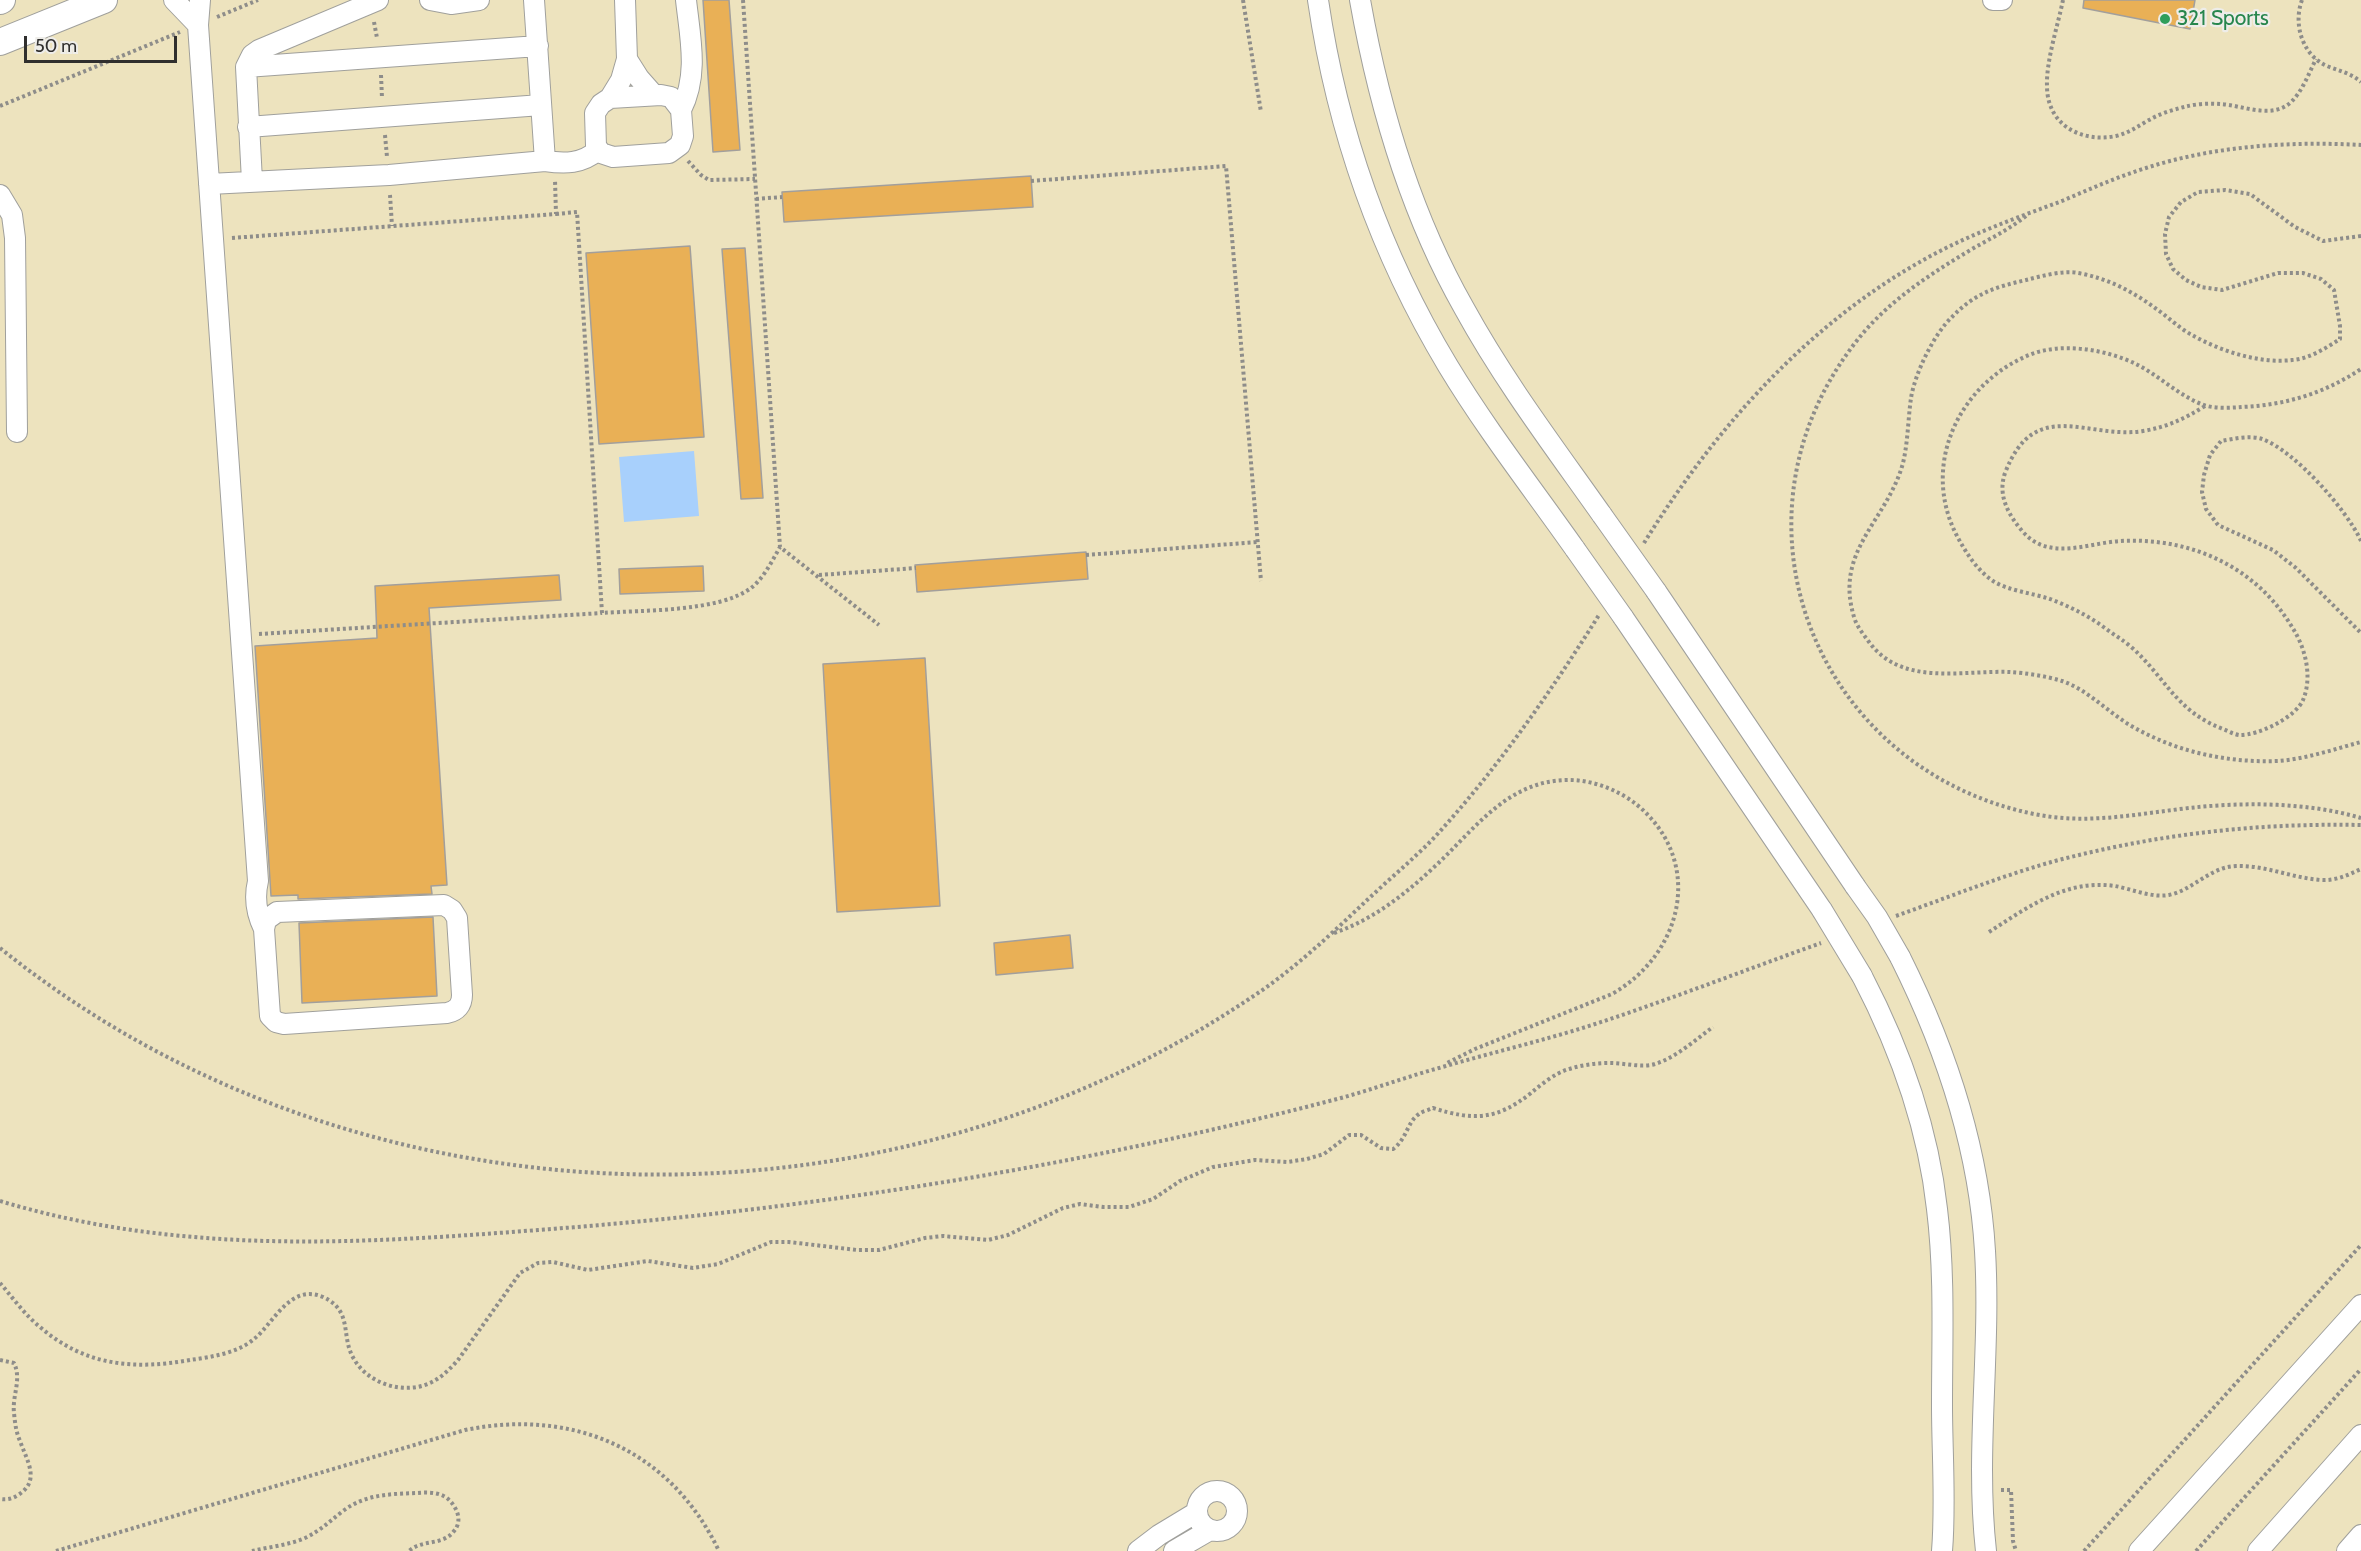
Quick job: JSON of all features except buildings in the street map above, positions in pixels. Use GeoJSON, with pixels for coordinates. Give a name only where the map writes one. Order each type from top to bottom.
{"type":"FeatureCollection","features":[{"type":"Feature","properties":{"kind":"main road"},"geometry":{"type":"LineString","coordinates":[[0,42],[104,0]]}},
{"type":"Feature","properties":{"kind":"street"},"geometry":{"type":"LineString","coordinates":[[174,0],[198,25]]}},
{"type":"Feature","properties":{"kind":"street"},"geometry":{"type":"LineString","coordinates":[[200,0],[198,25],[258,881],[255,901],[259,920],[264,929]]}},
{"type":"Feature","properties":{"kind":"street"},"geometry":{"type":"LineString","coordinates":[[252,181],[246,67],[252,55],[378,0]]}},
{"type":"Feature","properties":{"kind":"street"},"geometry":{"type":"LineString","coordinates":[[430,0],[451,4],[479,0]]}},
{"type":"Feature","properties":{"kind":"street"},"geometry":{"type":"LineString","coordinates":[[534,0],[545,161]]}},
{"type":"Feature","properties":{"kind":"street"},"geometry":{"type":"LineString","coordinates":[[625,0],[627,59],[621,80],[610,98],[601,104],[595,113],[595,141],[598,150],[613,157],[664,154],[677,149],[683,136],[681,110],[689,91],[693,71],[686,0]]}},
{"type":"Feature","properties":{"kind":"street"},"geometry":{"type":"LineString","coordinates":[[1318,0],[1328,60],[1351,152],[1371,208],[1403,284],[1431,337],[1468,398],[1623,617],[1821,910],[1862,976],[1882,1014],[1910,1083],[1924,1135],[1937,1208],[1942,1293],[1942,1551]]}},
{"type":"Feature","properties":{"kind":"street"},"geometry":{"type":"LineString","coordinates":[[1360,0],[1368,45],[1391,135],[1422,222],[1462,306],[1510,385],[1656,591],[1877,917],[1918,994],[1947,1065],[1973,1158],[1985,1250],[1983,1490],[1986,1551]]}},
{"type":"Feature","properties":{"kind":"street"},"geometry":{"type":"LineString","coordinates":[[1993,0],[2002,0]]}},
{"type":"Feature","properties":{"kind":"street"},"geometry":{"type":"LineString","coordinates":[[246,67],[538,46]]}},
{"type":"Feature","properties":{"kind":"street"},"geometry":{"type":"LineString","coordinates":[[627,59],[639,78],[654,95]]}},
{"type":"Feature","properties":{"kind":"street"},"geometry":{"type":"LineString","coordinates":[[610,98],[654,95],[671,97],[681,110]]}},
{"type":"Feature","properties":{"kind":"street"},"geometry":{"type":"LineString","coordinates":[[248,127],[541,105]]}},
{"type":"Feature","properties":{"kind":"street"},"geometry":{"type":"LineString","coordinates":[[209,184],[389,175],[545,161],[569,163],[584,160],[598,150]]}},
{"type":"Feature","properties":{"kind":"street"},"geometry":{"type":"LineString","coordinates":[[0,195],[12,215],[15,238],[17,432]]}},
{"type":"Feature","properties":{"kind":"street"},"geometry":{"type":"LineString","coordinates":[[258,881],[267,898],[282,912]]}},
{"type":"Feature","properties":{"kind":"street"},"geometry":{"type":"LineString","coordinates":[[439,904],[448,907],[455,913],[458,923],[462,995],[460,1005],[447,1013],[284,1024],[276,1022],[269,1012],[264,929],[269,916],[273,913],[439,904]]}},
{"type":"Feature","properties":{"kind":"street"},"geometry":{"type":"LineString","coordinates":[[2139,1551],[2361,1305]]}},
{"type":"Feature","properties":{"kind":"street"},"geometry":{"type":"LineString","coordinates":[[2258,1551],[2361,1435]]}},
{"type":"Feature","properties":{"kind":"street"},"geometry":{"type":"LineString","coordinates":[[1138,1551],[1197,1512],[1202,1498],[1209,1493],[1216,1491],[1231,1497],[1237,1510],[1232,1525],[1226,1530],[1210,1530],[1174,1551]]}},
{"type":"Feature","properties":{"kind":"street"},"geometry":{"type":"LineString","coordinates":[[1197,1512],[1204,1526],[1210,1530]]}},
{"type":"Feature","properties":{"kind":"street"},"geometry":{"type":"LineString","coordinates":[[2347,1551],[2361,1535]]}},
{"type":"Feature","properties":{"kind":"path"},"geometry":{"type":"LineString","coordinates":[[0,106],[258,0]]}},
{"type":"Feature","properties":{"kind":"path"},"geometry":{"type":"LineString","coordinates":[[241,635],[716,604],[752,587],[764,575],[780,547],[742,0]]}},
{"type":"Feature","properties":{"kind":"path"},"geometry":{"type":"LineString","coordinates":[[1243,0],[1261,112]]}},
{"type":"Feature","properties":{"kind":"path"},"geometry":{"type":"LineString","coordinates":[[2063,0],[2047,78],[2048,99],[2052,111],[2069,131],[2089,137],[2106,138],[2124,134],[2152,118],[2184,107],[2202,104],[2222,104],[2273,111],[2289,104],[2296,96],[2316,59]]}},
{"type":"Feature","properties":{"kind":"path"},"geometry":{"type":"LineString","coordinates":[[2302,0],[2298,16],[2305,44],[2316,59],[2348,73],[2361,82]]}},
{"type":"Feature","properties":{"kind":"path"},"geometry":{"type":"LineString","coordinates":[[1640,549],[1665,509],[1716,440],[1782,367],[1848,309],[1917,264],[1958,242],[2147,167],[2235,149],[2287,145],[2361,145]]}},
{"type":"Feature","properties":{"kind":"path"},"geometry":{"type":"LineString","coordinates":[[677,149],[701,175],[710,180],[755,178]]}},
{"type":"Feature","properties":{"kind":"path"},"geometry":{"type":"LineString","coordinates":[[556,213],[555,178],[569,178],[569,163]]}},
{"type":"Feature","properties":{"kind":"path"},"geometry":{"type":"LineString","coordinates":[[1031,181],[1226,166],[1261,581]]}},
{"type":"Feature","properties":{"kind":"path"},"geometry":{"type":"LineString","coordinates":[[2361,236],[2323,241],[2295,227],[2250,194],[2225,190],[2198,192],[2181,202],[2169,217],[2165,234],[2166,254],[2173,269],[2186,280],[2201,287],[2222,290],[2278,273],[2303,273],[2321,279],[2334,291],[2340,339],[2320,351],[2294,360],[2262,358],[2221,349],[2190,334],[2129,290],[2103,279],[2074,272],[1993,287],[1967,303],[1951,317],[1935,338],[1920,370],[1911,393],[1902,465],[1888,497],[1853,558],[1849,595],[1856,624],[1878,654],[1899,666],[1931,674],[2009,672],[2064,682],[2156,739],[2217,759],[2279,761],[2361,741]]}},
{"type":"Feature","properties":{"kind":"path"},"geometry":{"type":"LineString","coordinates":[[756,199],[782,197]]}},
{"type":"Feature","properties":{"kind":"path"},"geometry":{"type":"LineString","coordinates":[[213,239],[577,212],[602,613]]}},
{"type":"Feature","properties":{"kind":"path"},"geometry":{"type":"LineString","coordinates":[[2028,213],[2006,232],[1941,268],[1893,302],[1859,337],[1836,368],[1810,421],[1795,477],[1792,545],[1799,592],[1807,620],[1831,672],[1864,718],[1906,757],[1955,788],[2008,808],[2059,818],[2098,819],[2132,817],[2189,808],[2256,806],[2312,810],[2361,818]]}},
{"type":"Feature","properties":{"kind":"path"},"geometry":{"type":"LineString","coordinates":[[2205,406],[2179,422],[2143,431],[2121,433],[2061,425],[2038,431],[2021,445],[2010,460],[2001,485],[2009,516],[2030,540],[2057,550],[2119,541],[2153,541],[2191,549],[2221,560],[2255,582],[2275,601],[2304,647],[2307,674],[2304,699],[2295,712],[2268,729],[2239,735],[2207,723],[2176,699],[2132,647],[2099,623],[2051,600],[1996,583],[1981,570],[1965,552],[1953,529],[1943,501],[1943,464],[1947,443],[1958,418],[1978,391],[1996,373],[2024,357],[2049,347],[2081,348],[2135,363],[2205,406],[2232,408],[2271,406],[2310,396],[2342,382],[2361,369]]}},
{"type":"Feature","properties":{"kind":"path"},"geometry":{"type":"LineString","coordinates":[[2361,541],[2344,514],[2291,456],[2261,439],[2239,438],[2220,441],[2210,455],[2202,492],[2206,509],[2218,525],[2273,550],[2296,568],[2361,633]]}},
{"type":"Feature","properties":{"kind":"path"},"geometry":{"type":"LineString","coordinates":[[1086,555],[1258,542]]}},
{"type":"Feature","properties":{"kind":"path"},"geometry":{"type":"LineString","coordinates":[[780,547],[819,575],[879,626]]}},
{"type":"Feature","properties":{"kind":"path"},"geometry":{"type":"LineString","coordinates":[[819,575],[915,568]]}},
{"type":"Feature","properties":{"kind":"path"},"geometry":{"type":"LineString","coordinates":[[0,948],[59,991],[159,1052],[212,1077],[321,1120],[434,1152],[560,1171],[660,1176],[772,1170],[882,1153],[990,1125],[1042,1107],[1144,1062],[1252,998],[1332,934],[1432,840],[1532,717],[1602,609]]}},
{"type":"Feature","properties":{"kind":"path"},"geometry":{"type":"LineString","coordinates":[[1332,934],[1374,915],[1431,871],[1492,808],[1506,798],[1536,785],[1569,780],[1602,786],[1632,801],[1656,824],[1672,855],[1678,890],[1674,917],[1665,943],[1643,973],[1629,985],[1612,994],[1475,1049],[1437,1068]]}},
{"type":"Feature","properties":{"kind":"path"},"geometry":{"type":"LineString","coordinates":[[1896,916],[2053,862],[2141,841],[2222,828],[2361,825]]}},
{"type":"Feature","properties":{"kind":"path"},"geometry":{"type":"LineString","coordinates":[[1989,932],[2053,894],[2084,885],[2115,886],[2143,894],[2167,896],[2190,888],[2210,874],[2233,866],[2259,867],[2322,880],[2343,877],[2361,870]]}},
{"type":"Feature","properties":{"kind":"path"},"geometry":{"type":"LineString","coordinates":[[0,1201],[69,1219],[135,1231],[246,1242],[302,1242],[393,1239],[574,1227],[754,1209],[844,1197],[1044,1164],[1250,1121],[1346,1097],[1437,1068],[1592,1025],[1828,940]]}},
{"type":"Feature","properties":{"kind":"path"},"geometry":{"type":"LineString","coordinates":[[0,1284],[38,1326],[55,1339],[96,1359],[128,1366],[162,1365],[210,1357],[238,1349],[254,1340],[293,1298],[313,1295],[324,1298],[336,1306],[343,1315],[350,1351],[364,1371],[386,1385],[416,1388],[431,1383],[446,1373],[458,1360],[520,1273],[538,1263],[553,1262],[588,1270],[648,1262],[693,1268],[718,1264],[771,1242],[789,1242],[857,1251],[879,1250],[934,1237],[988,1239],[1008,1235],[1063,1208],[1080,1204],[1128,1207],[1153,1198],[1180,1181],[1213,1167],[1255,1160],[1287,1162],[1307,1160],[1324,1154],[1349,1135],[1361,1136],[1381,1148],[1393,1149],[1403,1142],[1407,1130],[1417,1115],[1433,1108],[1454,1114],[1499,1114],[1518,1103],[1544,1082],[1566,1070],[1611,1063],[1653,1065],[1671,1057],[1713,1027]]}},
{"type":"Feature","properties":{"kind":"path"},"geometry":{"type":"LineString","coordinates":[[2084,1551],[2361,1245]]}},
{"type":"Feature","properties":{"kind":"path"},"geometry":{"type":"LineString","coordinates":[[0,1360],[14,1362],[18,1372],[14,1400],[15,1426],[31,1472],[30,1483],[23,1492],[14,1498],[0,1499]]}},
{"type":"Feature","properties":{"kind":"path"},"geometry":{"type":"LineString","coordinates":[[2196,1551],[2361,1369]]}},
{"type":"Feature","properties":{"kind":"path"},"geometry":{"type":"LineString","coordinates":[[56,1551],[465,1430],[491,1424],[517,1423],[570,1428],[603,1439],[642,1460],[682,1494],[698,1514],[719,1551]]}},
{"type":"Feature","properties":{"kind":"path"},"geometry":{"type":"LineString","coordinates":[[1983,1490],[2011,1490],[2013,1541],[2016,1551]]}},
{"type":"Feature","properties":{"kind":"path"},"geometry":{"type":"LineString","coordinates":[[252,1551],[303,1539],[323,1528],[343,1510],[364,1499],[386,1494],[432,1492],[448,1498],[456,1508],[459,1520],[455,1531],[443,1540],[414,1546],[409,1551]]}},
{"type":"Feature","properties":{"kind":"sand"},"geometry":{"type":"Polygon","coordinates":[[[0,0],[2361,0],[2361,1551],[0,1551],[0,0]]]}},
{"type":"Feature","properties":{"kind":"water"},"geometry":{"type":"Polygon","coordinates":[[[694,451],[699,516],[624,522],[619,457],[694,451]]]}},
{"type":"Feature","properties":{"kind":"place","name":"321 Sports"},"geometry":{"type":"Point","coordinates":[2165,19]}}]}
